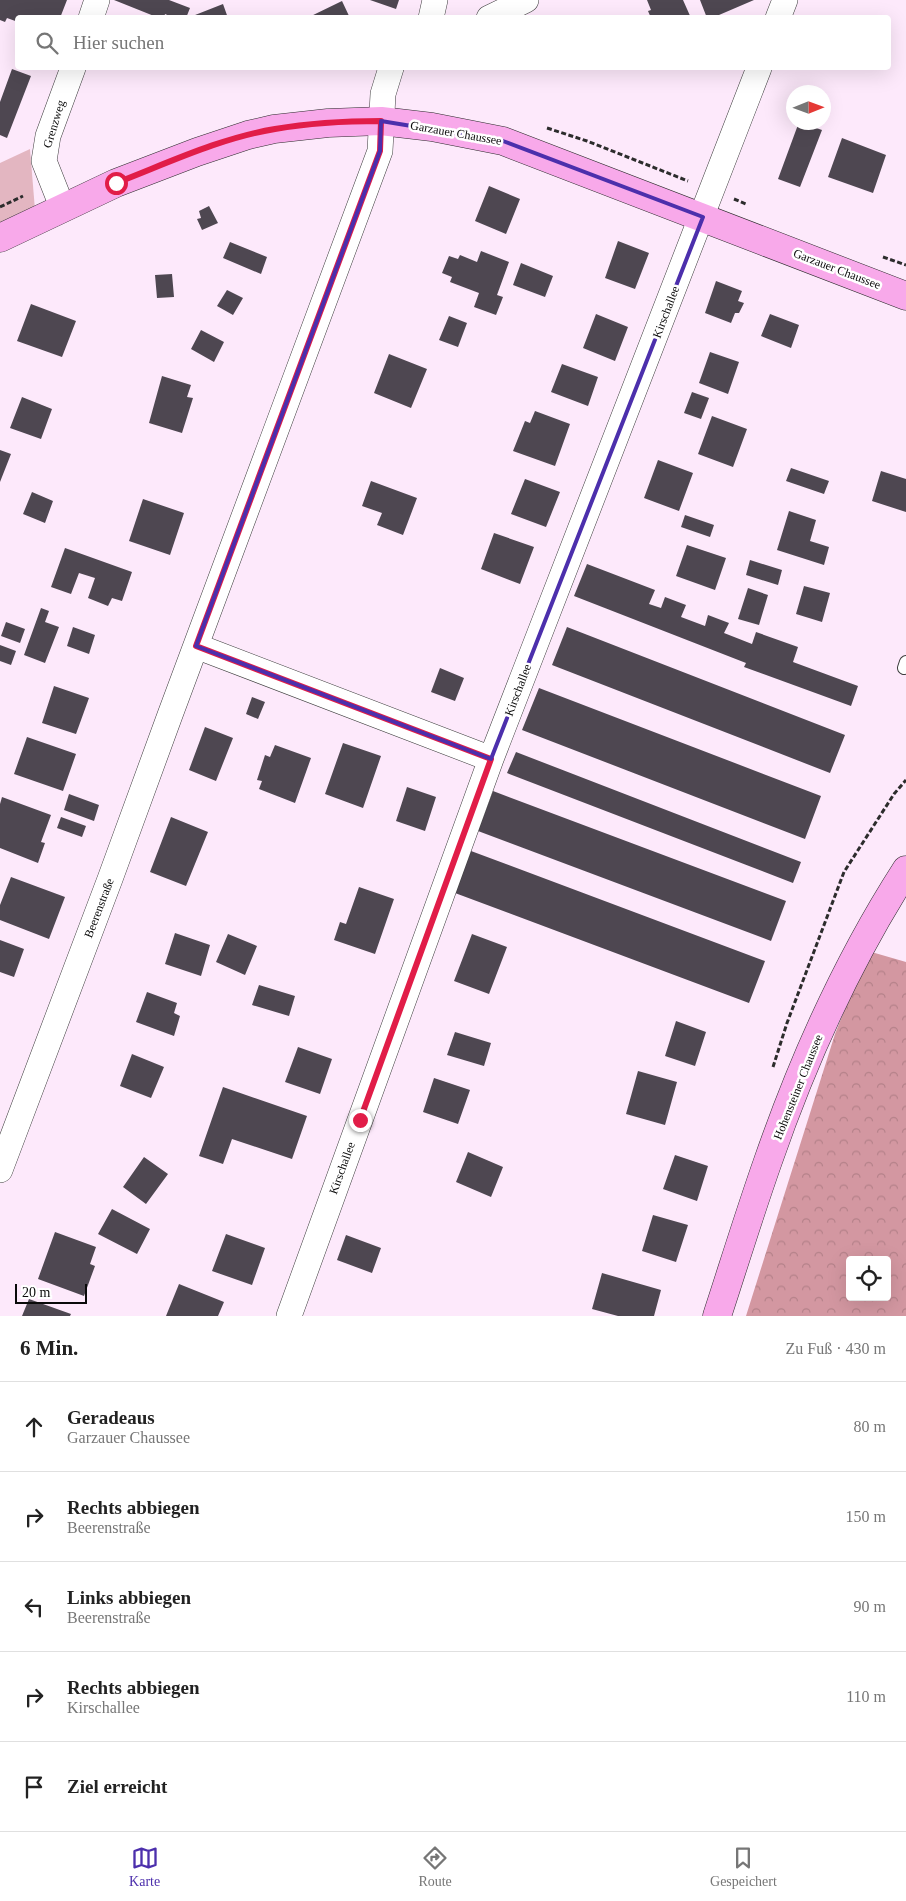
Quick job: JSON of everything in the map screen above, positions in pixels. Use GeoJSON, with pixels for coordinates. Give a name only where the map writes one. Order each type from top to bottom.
{"type":"FeatureCollection","features":[{"type":"Feature","properties":{"kind":"main road","name":"Garzauer Chaussee"},"geometry":{"type":"LineString","coordinates":[[0,238],[134,176],[248,135],[274,129],[328,123],[381,121],[432,127],[503,141],[906,296]]}},
{"type":"Feature","properties":{"kind":"main road","name":"Hohensteiner Chaussee"},"geometry":{"type":"LineString","coordinates":[[717,1316],[768,1161],[795,1088],[830,1009],[889,896],[906,870]]}},
{"type":"Feature","properties":{"kind":"street"},"geometry":{"type":"LineString","coordinates":[[92,15],[97,0]]}},
{"type":"Feature","properties":{"kind":"street"},"geometry":{"type":"LineString","coordinates":[[432,15],[435,0]]}},
{"type":"Feature","properties":{"kind":"street"},"geometry":{"type":"LineString","coordinates":[[495,15],[526,0]]}},
{"type":"Feature","properties":{"kind":"street"},"geometry":{"type":"LineString","coordinates":[[779,15],[785,0]]}},
{"type":"Feature","properties":{"kind":"street","name":"Grenzweg"},"geometry":{"type":"LineString","coordinates":[[63,209],[44,160],[48,136],[72,70]]}},
{"type":"Feature","properties":{"kind":"street","name":"Beerenstraße"},"geometry":{"type":"LineString","coordinates":[[0,1170],[377,160],[380,151],[383,94],[390,70]]}},
{"type":"Feature","properties":{"kind":"street","name":"Kirschallee"},"geometry":{"type":"LineString","coordinates":[[289,1316],[491,759],[703,217],[758,70]]}},
{"type":"Feature","properties":{"kind":"street"},"geometry":{"type":"LineString","coordinates":[[196,646],[491,759]]}},
{"type":"Feature","properties":{"kind":"highlighted area"},"geometry":{"type":"Polygon","coordinates":[[[381,121],[503,141],[703,217],[491,759],[196,646],[380,151],[381,121]]]}},
{"type":"Feature","properties":{"kind":"shaded area"},"geometry":{"type":"Polygon","coordinates":[[[30,149],[35,210],[0,225],[0,163],[30,149]]]}},
{"type":"Feature","properties":{"kind":"green space"},"geometry":{"type":"Polygon","coordinates":[[[868,951],[906,962],[906,1316],[746,1316],[835,1034],[868,951]]]}},
{"type":"Feature","properties":{"kind":"building"},"geometry":{"type":"Polygon","coordinates":[[[0,0],[67,0],[61,15],[15,15],[15,21],[7,18],[5,22],[0,20],[0,0]]]}},
{"type":"Feature","properties":{"kind":"building"},"geometry":{"type":"Polygon","coordinates":[[[114,0],[169,0],[190,8],[187,15],[152,15],[114,0]]]}},
{"type":"Feature","properties":{"kind":"building"},"geometry":{"type":"Polygon","coordinates":[[[370,0],[399,0],[396,9],[370,0]]]}},
{"type":"Feature","properties":{"kind":"building"},"geometry":{"type":"Polygon","coordinates":[[[647,0],[683,0],[690,15],[650,15],[648,11],[651,10],[647,0]]]}},
{"type":"Feature","properties":{"kind":"building"},"geometry":{"type":"Polygon","coordinates":[[[700,0],[754,0],[719,15],[706,15],[700,0]]]}},
{"type":"Feature","properties":{"kind":"building"},"geometry":{"type":"Polygon","coordinates":[[[342,1],[349,15],[313,15],[342,1]]]}},
{"type":"Feature","properties":{"kind":"building"},"geometry":{"type":"Polygon","coordinates":[[[223,4],[227,15],[195,15],[223,4]]]}},
{"type":"Feature","properties":{"kind":"building"},"geometry":{"type":"Polygon","coordinates":[[[12,69],[31,76],[7,138],[0,135],[0,102],[12,69]]]}},
{"type":"Feature","properties":{"kind":"building"},"geometry":{"type":"Polygon","coordinates":[[[796,130],[822,130],[800,187],[778,179],[796,130]]]}},
{"type":"Feature","properties":{"kind":"building"},"geometry":{"type":"Polygon","coordinates":[[[842,138],[886,155],[873,193],[828,177],[842,138]]]}},
{"type":"Feature","properties":{"kind":"building"},"geometry":{"type":"Polygon","coordinates":[[[489,186],[520,199],[506,234],[475,221],[489,186]]]}},
{"type":"Feature","properties":{"kind":"building"},"geometry":{"type":"Polygon","coordinates":[[[209,206],[218,223],[202,230],[197,219],[201,218],[199,211],[209,206]]]}},
{"type":"Feature","properties":{"kind":"building"},"geometry":{"type":"Polygon","coordinates":[[[618,241],[649,253],[635,289],[605,278],[618,241]]]}},
{"type":"Feature","properties":{"kind":"building"},"geometry":{"type":"Polygon","coordinates":[[[230,242],[267,257],[261,274],[223,258],[230,242]]]}},
{"type":"Feature","properties":{"kind":"building"},"geometry":{"type":"Polygon","coordinates":[[[481,251],[509,262],[497,295],[503,297],[496,315],[474,307],[479,293],[450,282],[452,277],[442,273],[449,256],[458,259],[460,255],[477,262],[481,251]]]}},
{"type":"Feature","properties":{"kind":"building"},"geometry":{"type":"Polygon","coordinates":[[[521,263],[553,276],[545,297],[513,285],[521,263]]]}},
{"type":"Feature","properties":{"kind":"building"},"geometry":{"type":"Polygon","coordinates":[[[172,274],[174,297],[157,298],[155,275],[172,274]]]}},
{"type":"Feature","properties":{"kind":"building"},"geometry":{"type":"Polygon","coordinates":[[[716,281],[742,291],[738,301],[744,303],[739,313],[735,313],[731,323],[705,313],[716,281]]]}},
{"type":"Feature","properties":{"kind":"building"},"geometry":{"type":"Polygon","coordinates":[[[227,290],[243,298],[233,315],[217,306],[227,290]]]}},
{"type":"Feature","properties":{"kind":"building"},"geometry":{"type":"Polygon","coordinates":[[[31,304],[76,321],[62,357],[17,341],[31,304]]]}},
{"type":"Feature","properties":{"kind":"building"},"geometry":{"type":"Polygon","coordinates":[[[596,314],[628,327],[615,361],[583,348],[596,314]]]}},
{"type":"Feature","properties":{"kind":"building"},"geometry":{"type":"Polygon","coordinates":[[[770,314],[799,325],[791,348],[761,336],[770,314]]]}},
{"type":"Feature","properties":{"kind":"building"},"geometry":{"type":"Polygon","coordinates":[[[449,316],[467,323],[458,347],[439,340],[449,316]]]}},
{"type":"Feature","properties":{"kind":"building"},"geometry":{"type":"Polygon","coordinates":[[[201,330],[224,342],[214,362],[191,349],[201,330]]]}},
{"type":"Feature","properties":{"kind":"building"},"geometry":{"type":"Polygon","coordinates":[[[710,352],[739,362],[728,394],[699,383],[710,352]]]}},
{"type":"Feature","properties":{"kind":"building"},"geometry":{"type":"Polygon","coordinates":[[[389,354],[427,369],[411,408],[374,393],[389,354]]]}},
{"type":"Feature","properties":{"kind":"building"},"geometry":{"type":"Polygon","coordinates":[[[562,364],[598,377],[588,406],[551,392],[562,364]]]}},
{"type":"Feature","properties":{"kind":"building"},"geometry":{"type":"Polygon","coordinates":[[[162,376],[191,385],[187,397],[193,398],[182,433],[149,423],[162,376]]]}},
{"type":"Feature","properties":{"kind":"building"},"geometry":{"type":"Polygon","coordinates":[[[692,392],[709,398],[701,419],[684,413],[692,392]]]}},
{"type":"Feature","properties":{"kind":"building"},"geometry":{"type":"Polygon","coordinates":[[[22,397],[52,409],[41,439],[10,428],[22,397]]]}},
{"type":"Feature","properties":{"kind":"building"},"geometry":{"type":"Polygon","coordinates":[[[535,411],[570,424],[555,466],[513,451],[525,421],[530,423],[535,411]]]}},
{"type":"Feature","properties":{"kind":"building"},"geometry":{"type":"Polygon","coordinates":[[[712,416],[747,429],[733,467],[698,454],[712,416]]]}},
{"type":"Feature","properties":{"kind":"building"},"geometry":{"type":"Polygon","coordinates":[[[0,450],[11,454],[0,482],[0,450]]]}},
{"type":"Feature","properties":{"kind":"building"},"geometry":{"type":"Polygon","coordinates":[[[658,460],[693,473],[679,511],[644,498],[658,460]]]}},
{"type":"Feature","properties":{"kind":"building"},"geometry":{"type":"Polygon","coordinates":[[[791,468],[829,481],[824,494],[786,481],[791,468]]]}},
{"type":"Feature","properties":{"kind":"building"},"geometry":{"type":"Polygon","coordinates":[[[881,471],[906,479],[906,512],[872,501],[881,471]]]}},
{"type":"Feature","properties":{"kind":"building"},"geometry":{"type":"Polygon","coordinates":[[[525,479],[560,492],[546,527],[511,514],[525,479]]]}},
{"type":"Feature","properties":{"kind":"building"},"geometry":{"type":"Polygon","coordinates":[[[371,481],[417,498],[403,535],[377,525],[382,513],[362,506],[371,481]]]}},
{"type":"Feature","properties":{"kind":"building"},"geometry":{"type":"Polygon","coordinates":[[[32,492],[53,501],[45,523],[23,514],[32,492]]]}},
{"type":"Feature","properties":{"kind":"building"},"geometry":{"type":"Polygon","coordinates":[[[143,499],[184,513],[170,555],[129,541],[143,499]]]}},
{"type":"Feature","properties":{"kind":"building"},"geometry":{"type":"Polygon","coordinates":[[[789,511],[816,520],[810,541],[829,547],[824,565],[777,550],[789,511]]]}},
{"type":"Feature","properties":{"kind":"building"},"geometry":{"type":"Polygon","coordinates":[[[685,515],[714,525],[710,537],[681,527],[685,515]]]}},
{"type":"Feature","properties":{"kind":"building"},"geometry":{"type":"Polygon","coordinates":[[[494,533],[534,547],[520,584],[481,569],[494,533]]]}},
{"type":"Feature","properties":{"kind":"building"},"geometry":{"type":"Polygon","coordinates":[[[687,545],[726,558],[715,590],[676,576],[687,545]]]}},
{"type":"Feature","properties":{"kind":"building"},"geometry":{"type":"Polygon","coordinates":[[[65,548],[132,572],[122,601],[112,598],[108,606],[88,598],[95,578],[79,573],[71,594],[51,587],[65,548]]]}},
{"type":"Feature","properties":{"kind":"building"},"geometry":{"type":"Polygon","coordinates":[[[750,560],[782,570],[778,585],[746,575],[750,560]]]}},
{"type":"Feature","properties":{"kind":"building"},"geometry":{"type":"Polygon","coordinates":[[[587,564],[655,590],[649,604],[661,608],[665,597],[686,605],[681,617],[705,626],[708,615],[729,623],[724,633],[752,644],[756,632],[798,647],[793,662],[858,686],[851,706],[744,667],[746,663],[574,596],[587,564]]]}},
{"type":"Feature","properties":{"kind":"building"},"geometry":{"type":"Polygon","coordinates":[[[804,586],[830,593],[822,622],[796,614],[804,586]]]}},
{"type":"Feature","properties":{"kind":"building"},"geometry":{"type":"Polygon","coordinates":[[[748,588],[768,595],[759,625],[738,619],[748,588]]]}},
{"type":"Feature","properties":{"kind":"building"},"geometry":{"type":"Polygon","coordinates":[[[41,608],[49,611],[45,622],[59,627],[45,663],[24,655],[41,608]]]}},
{"type":"Feature","properties":{"kind":"building"},"geometry":{"type":"Polygon","coordinates":[[[6,622],[25,629],[20,643],[1,636],[6,622]]]}},
{"type":"Feature","properties":{"kind":"building"},"geometry":{"type":"Polygon","coordinates":[[[73,627],[95,635],[89,654],[67,646],[73,627]]]}},
{"type":"Feature","properties":{"kind":"building"},"geometry":{"type":"Polygon","coordinates":[[[567,627],[845,735],[830,773],[552,665],[567,627]]]}},
{"type":"Feature","properties":{"kind":"building"},"geometry":{"type":"Polygon","coordinates":[[[0,645],[16,651],[11,665],[0,661],[0,645]]]}},
{"type":"Feature","properties":{"kind":"building"},"geometry":{"type":"Polygon","coordinates":[[[440,668],[464,678],[455,701],[431,692],[440,668]]]}},
{"type":"Feature","properties":{"kind":"building"},"geometry":{"type":"Polygon","coordinates":[[[54,686],[89,698],[76,734],[42,723],[54,686]]]}},
{"type":"Feature","properties":{"kind":"building"},"geometry":{"type":"Polygon","coordinates":[[[539,688],[821,796],[805,839],[522,730],[539,688]]]}},
{"type":"Feature","properties":{"kind":"building"},"geometry":{"type":"Polygon","coordinates":[[[252,697],[265,702],[258,719],[246,714],[252,697]]]}},
{"type":"Feature","properties":{"kind":"building"},"geometry":{"type":"Polygon","coordinates":[[[205,727],[233,738],[216,781],[189,770],[205,727]]]}},
{"type":"Feature","properties":{"kind":"building"},"geometry":{"type":"Polygon","coordinates":[[[27,737],[76,754],[63,791],[14,774],[27,737]]]}},
{"type":"Feature","properties":{"kind":"building"},"geometry":{"type":"Polygon","coordinates":[[[343,743],[381,756],[363,808],[325,794],[343,743]]]}},
{"type":"Feature","properties":{"kind":"building"},"geometry":{"type":"Polygon","coordinates":[[[275,745],[311,758],[295,803],[259,789],[262,781],[257,780],[265,755],[270,757],[275,745]]]}},
{"type":"Feature","properties":{"kind":"building"},"geometry":{"type":"Polygon","coordinates":[[[516,752],[801,862],[793,883],[507,773],[516,752]]]}},
{"type":"Feature","properties":{"kind":"building"},"geometry":{"type":"Polygon","coordinates":[[[407,787],[436,797],[425,831],[396,821],[407,787]]]}},
{"type":"Feature","properties":{"kind":"building"},"geometry":{"type":"Polygon","coordinates":[[[493,791],[786,901],[771,941],[478,831],[493,791]]]}},
{"type":"Feature","properties":{"kind":"building"},"geometry":{"type":"Polygon","coordinates":[[[69,794],[99,805],[94,821],[64,810],[69,794]]]}},
{"type":"Feature","properties":{"kind":"building"},"geometry":{"type":"Polygon","coordinates":[[[2,797],[51,815],[41,842],[45,843],[38,863],[0,848],[0,804],[2,797]]]}},
{"type":"Feature","properties":{"kind":"building"},"geometry":{"type":"Polygon","coordinates":[[[61,817],[86,826],[82,837],[57,828],[61,817]]]}},
{"type":"Feature","properties":{"kind":"building"},"geometry":{"type":"Polygon","coordinates":[[[171,817],[208,832],[186,886],[150,872],[171,817]]]}},
{"type":"Feature","properties":{"kind":"building"},"geometry":{"type":"Polygon","coordinates":[[[471,851],[765,961],[749,1003],[455,893],[471,851]]]}},
{"type":"Feature","properties":{"kind":"building"},"geometry":{"type":"Polygon","coordinates":[[[11,877],[65,897],[49,939],[0,920],[0,905],[11,877]]]}},
{"type":"Feature","properties":{"kind":"building"},"geometry":{"type":"Polygon","coordinates":[[[359,887],[394,899],[375,954],[334,940],[340,922],[346,924],[359,887]]]}},
{"type":"Feature","properties":{"kind":"building"},"geometry":{"type":"Polygon","coordinates":[[[175,933],[210,945],[201,976],[165,964],[175,933]]]}},
{"type":"Feature","properties":{"kind":"building"},"geometry":{"type":"Polygon","coordinates":[[[228,934],[257,946],[245,975],[216,962],[228,934]]]}},
{"type":"Feature","properties":{"kind":"building"},"geometry":{"type":"Polygon","coordinates":[[[472,934],[507,947],[489,994],[454,981],[472,934]]]}},
{"type":"Feature","properties":{"kind":"building"},"geometry":{"type":"Polygon","coordinates":[[[0,940],[24,949],[14,977],[0,972],[0,940]]]}},
{"type":"Feature","properties":{"kind":"building"},"geometry":{"type":"Polygon","coordinates":[[[259,985],[295,996],[289,1016],[252,1005],[259,985]]]}},
{"type":"Feature","properties":{"kind":"building"},"geometry":{"type":"Polygon","coordinates":[[[147,992],[177,1003],[174,1013],[180,1016],[174,1036],[136,1022],[147,992]]]}},
{"type":"Feature","properties":{"kind":"building"},"geometry":{"type":"Polygon","coordinates":[[[676,1021],[706,1032],[695,1066],[665,1056],[676,1021]]]}},
{"type":"Feature","properties":{"kind":"building"},"geometry":{"type":"Polygon","coordinates":[[[455,1032],[491,1043],[484,1066],[447,1055],[455,1032]]]}},
{"type":"Feature","properties":{"kind":"building"},"geometry":{"type":"Polygon","coordinates":[[[298,1047],[332,1059],[320,1094],[285,1082],[298,1047]]]}},
{"type":"Feature","properties":{"kind":"building"},"geometry":{"type":"Polygon","coordinates":[[[132,1054],[164,1067],[151,1098],[120,1086],[132,1054]]]}},
{"type":"Feature","properties":{"kind":"building"},"geometry":{"type":"Polygon","coordinates":[[[638,1071],[677,1082],[665,1125],[626,1114],[638,1071]]]}},
{"type":"Feature","properties":{"kind":"building"},"geometry":{"type":"Polygon","coordinates":[[[434,1078],[470,1090],[458,1124],[423,1112],[434,1078]]]}},
{"type":"Feature","properties":{"kind":"building"},"geometry":{"type":"Polygon","coordinates":[[[223,1087],[307,1116],[292,1159],[232,1139],[223,1164],[199,1156],[223,1087]]]}},
{"type":"Feature","properties":{"kind":"building"},"geometry":{"type":"Polygon","coordinates":[[[468,1152],[503,1167],[491,1197],[456,1182],[468,1152]]]}},
{"type":"Feature","properties":{"kind":"building"},"geometry":{"type":"Polygon","coordinates":[[[675,1155],[708,1166],[697,1201],[663,1189],[675,1155]]]}},
{"type":"Feature","properties":{"kind":"building"},"geometry":{"type":"Polygon","coordinates":[[[144,1157],[168,1174],[146,1204],[123,1187],[144,1157]]]}},
{"type":"Feature","properties":{"kind":"building"},"geometry":{"type":"Polygon","coordinates":[[[112,1209],[150,1229],[137,1254],[98,1234],[112,1209]]]}},
{"type":"Feature","properties":{"kind":"building"},"geometry":{"type":"Polygon","coordinates":[[[653,1215],[688,1225],[676,1262],[642,1251],[653,1215]]]}},
{"type":"Feature","properties":{"kind":"building"},"geometry":{"type":"Polygon","coordinates":[[[55,1232],[96,1247],[90,1264],[95,1266],[84,1296],[38,1279],[55,1232]]]}},
{"type":"Feature","properties":{"kind":"building"},"geometry":{"type":"Polygon","coordinates":[[[226,1234],[265,1248],[252,1285],[212,1271],[226,1234]]]}},
{"type":"Feature","properties":{"kind":"building"},"geometry":{"type":"Polygon","coordinates":[[[346,1235],[381,1248],[372,1273],[337,1260],[346,1235]]]}},
{"type":"Feature","properties":{"kind":"building"},"geometry":{"type":"Polygon","coordinates":[[[602,1273],[661,1290],[654,1316],[618,1316],[592,1309],[602,1273]]]}},
{"type":"Feature","properties":{"kind":"building"},"geometry":{"type":"Polygon","coordinates":[[[179,1284],[224,1302],[218,1316],[166,1316],[179,1284]]]}},
{"type":"Feature","properties":{"kind":"building"},"geometry":{"type":"Polygon","coordinates":[[[29,1299],[71,1314],[70,1316],[22,1316],[29,1299]]]}},
{"type":"Feature","properties":{"kind":"route"},"geometry":{"type":"LineString","coordinates":[[116,183],[248,135],[274,129],[328,123],[381,121],[380,151],[196,646],[491,759],[360,1120]]}}]}
